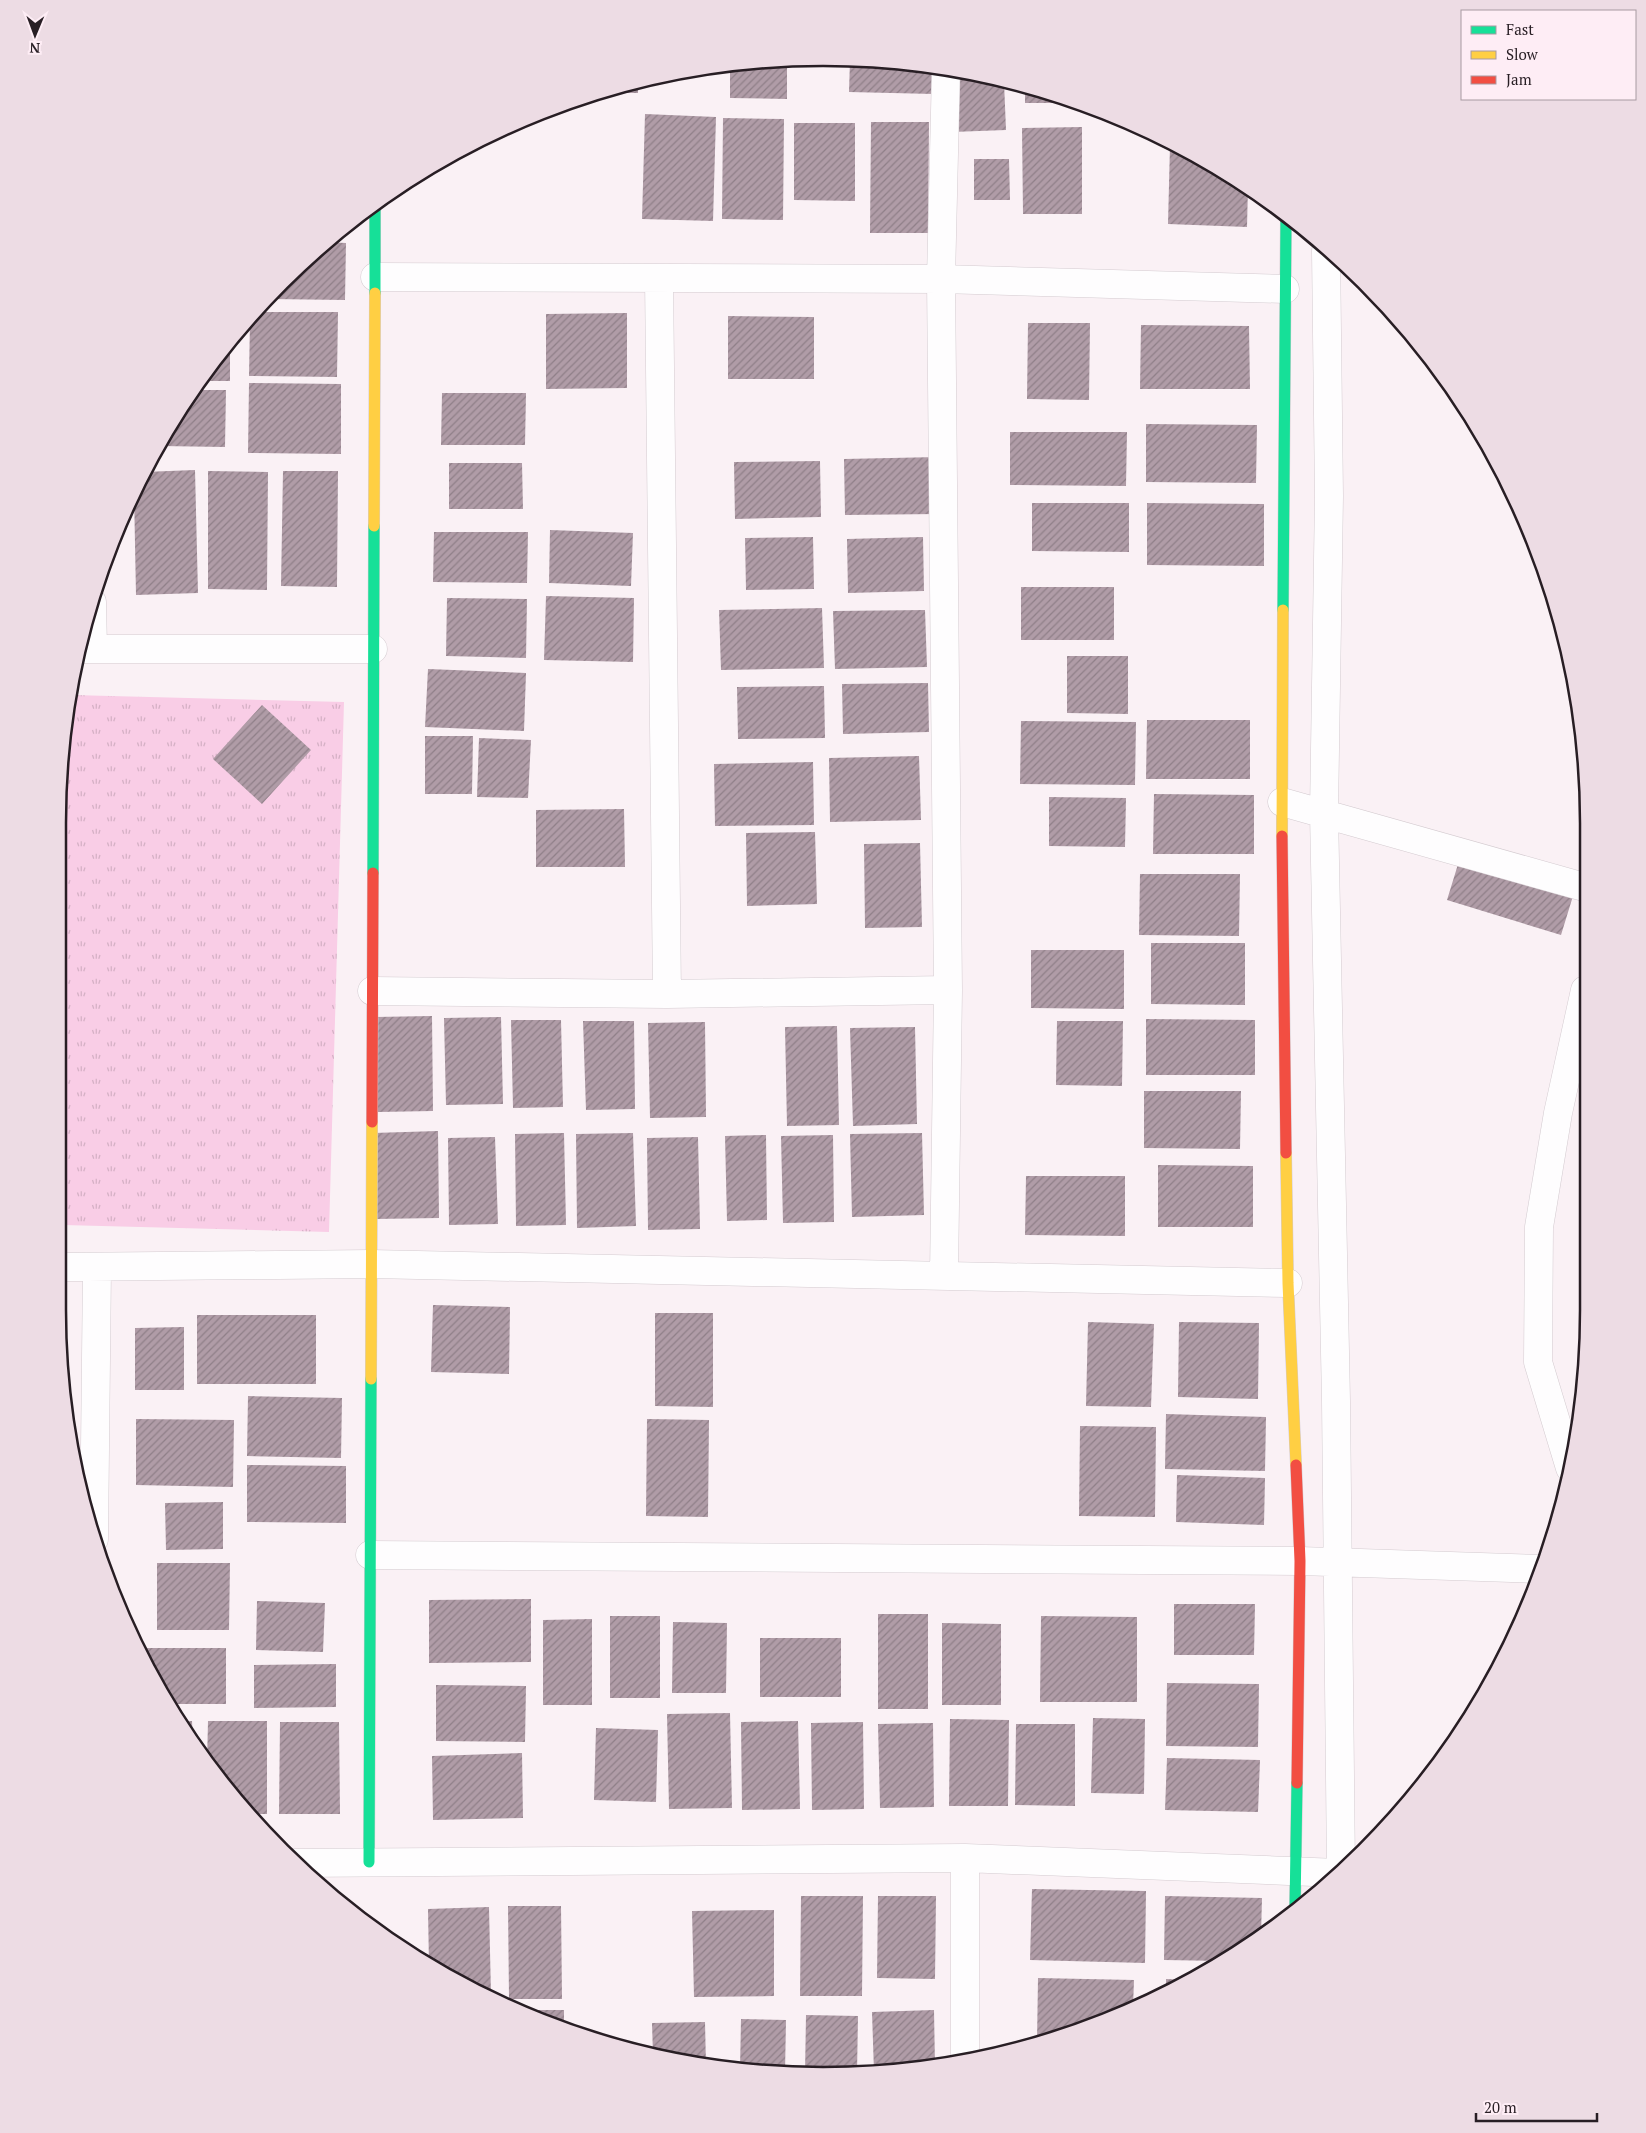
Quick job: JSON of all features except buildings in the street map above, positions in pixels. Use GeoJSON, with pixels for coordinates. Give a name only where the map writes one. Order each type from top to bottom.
{"type":"FeatureCollection","features":[{"type":"Feature","properties":{"kind":"street"},"geometry":{"type":"LineString","coordinates":[[944,1275],[948,990],[941,279],[946,77]]}},
{"type":"Feature","properties":{"kind":"street"},"geometry":{"type":"LineString","coordinates":[[369,1862],[375,214]]}},
{"type":"Feature","properties":{"kind":"street"},"geometry":{"type":"LineString","coordinates":[[1286,225],[1282,802],[1288,1283],[1300,1561],[1295,1901]]}},
{"type":"Feature","properties":{"kind":"street"},"geometry":{"type":"LineString","coordinates":[[1326,258],[1329,496],[1324,814],[1338,1563],[1339,1863]]}},
{"type":"Feature","properties":{"kind":"street"},"geometry":{"type":"LineString","coordinates":[[375,278],[941,279],[1285,289]]}},
{"type":"Feature","properties":{"kind":"street"},"geometry":{"type":"LineString","coordinates":[[659,278],[667,994]]}},
{"type":"Feature","properties":{"kind":"street"},"geometry":{"type":"LineString","coordinates":[[87,649],[374,649]]}},
{"type":"Feature","properties":{"kind":"street"},"geometry":{"type":"LineString","coordinates":[[1282,802],[1580,886]]}},
{"type":"Feature","properties":{"kind":"street"},"geometry":{"type":"LineString","coordinates":[[372,991],[667,994],[948,990]]}},
{"type":"Feature","properties":{"kind":"street"},"geometry":{"type":"LineString","coordinates":[[1566,1454],[1538,1362],[1539,1227],[1558,1113],[1580,1013]]}},
{"type":"Feature","properties":{"kind":"street"},"geometry":{"type":"LineString","coordinates":[[66,1267],[371,1264],[1288,1283]]}},
{"type":"Feature","properties":{"kind":"street"},"geometry":{"type":"LineString","coordinates":[[93,1510],[97,1268]]}},
{"type":"Feature","properties":{"kind":"street"},"geometry":{"type":"LineString","coordinates":[[370,1554],[1300,1561],[1534,1569]]}},
{"type":"Feature","properties":{"kind":"street"},"geometry":{"type":"LineString","coordinates":[[965,1858],[965,2053]]}},
{"type":"Feature","properties":{"kind":"street"},"geometry":{"type":"LineString","coordinates":[[306,1862],[965,1858],[1330,1872]]}},
{"type":"Feature","properties":{"kind":"green space"},"geometry":{"type":"Polygon","coordinates":[[[78,695],[344,702],[329,1232],[66,1225],[66,823],[68,774],[78,695]]]}},
{"type":"Feature","properties":{"kind":"traffic: fast"},"geometry":{"type":"LineString","coordinates":[[375,214],[375,293]]}},
{"type":"Feature","properties":{"kind":"traffic: fast"},"geometry":{"type":"LineString","coordinates":[[1283,610],[1286,225]]}},
{"type":"Feature","properties":{"kind":"traffic: fast"},"geometry":{"type":"LineString","coordinates":[[373,873],[374,526]]}},
{"type":"Feature","properties":{"kind":"traffic: fast"},"geometry":{"type":"LineString","coordinates":[[369,1862],[371,1379]]}},
{"type":"Feature","properties":{"kind":"traffic: fast"},"geometry":{"type":"LineString","coordinates":[[1295,1901],[1297,1783]]}},
{"type":"Feature","properties":{"kind":"traffic: slow"},"geometry":{"type":"LineString","coordinates":[[374,526],[375,293]]}},
{"type":"Feature","properties":{"kind":"traffic: slow"},"geometry":{"type":"LineString","coordinates":[[1282,836],[1283,610]]}},
{"type":"Feature","properties":{"kind":"traffic: slow"},"geometry":{"type":"LineString","coordinates":[[371,1379],[372,1122]]}},
{"type":"Feature","properties":{"kind":"traffic: slow"},"geometry":{"type":"LineString","coordinates":[[1286,1153],[1288,1283],[1296,1465]]}},
{"type":"Feature","properties":{"kind":"traffic: jam"},"geometry":{"type":"LineString","coordinates":[[1282,836],[1286,1153]]}},
{"type":"Feature","properties":{"kind":"traffic: jam"},"geometry":{"type":"LineString","coordinates":[[372,1122],[373,873]]}},
{"type":"Feature","properties":{"kind":"traffic: jam"},"geometry":{"type":"LineString","coordinates":[[1296,1465],[1300,1561],[1297,1783]]}}]}
